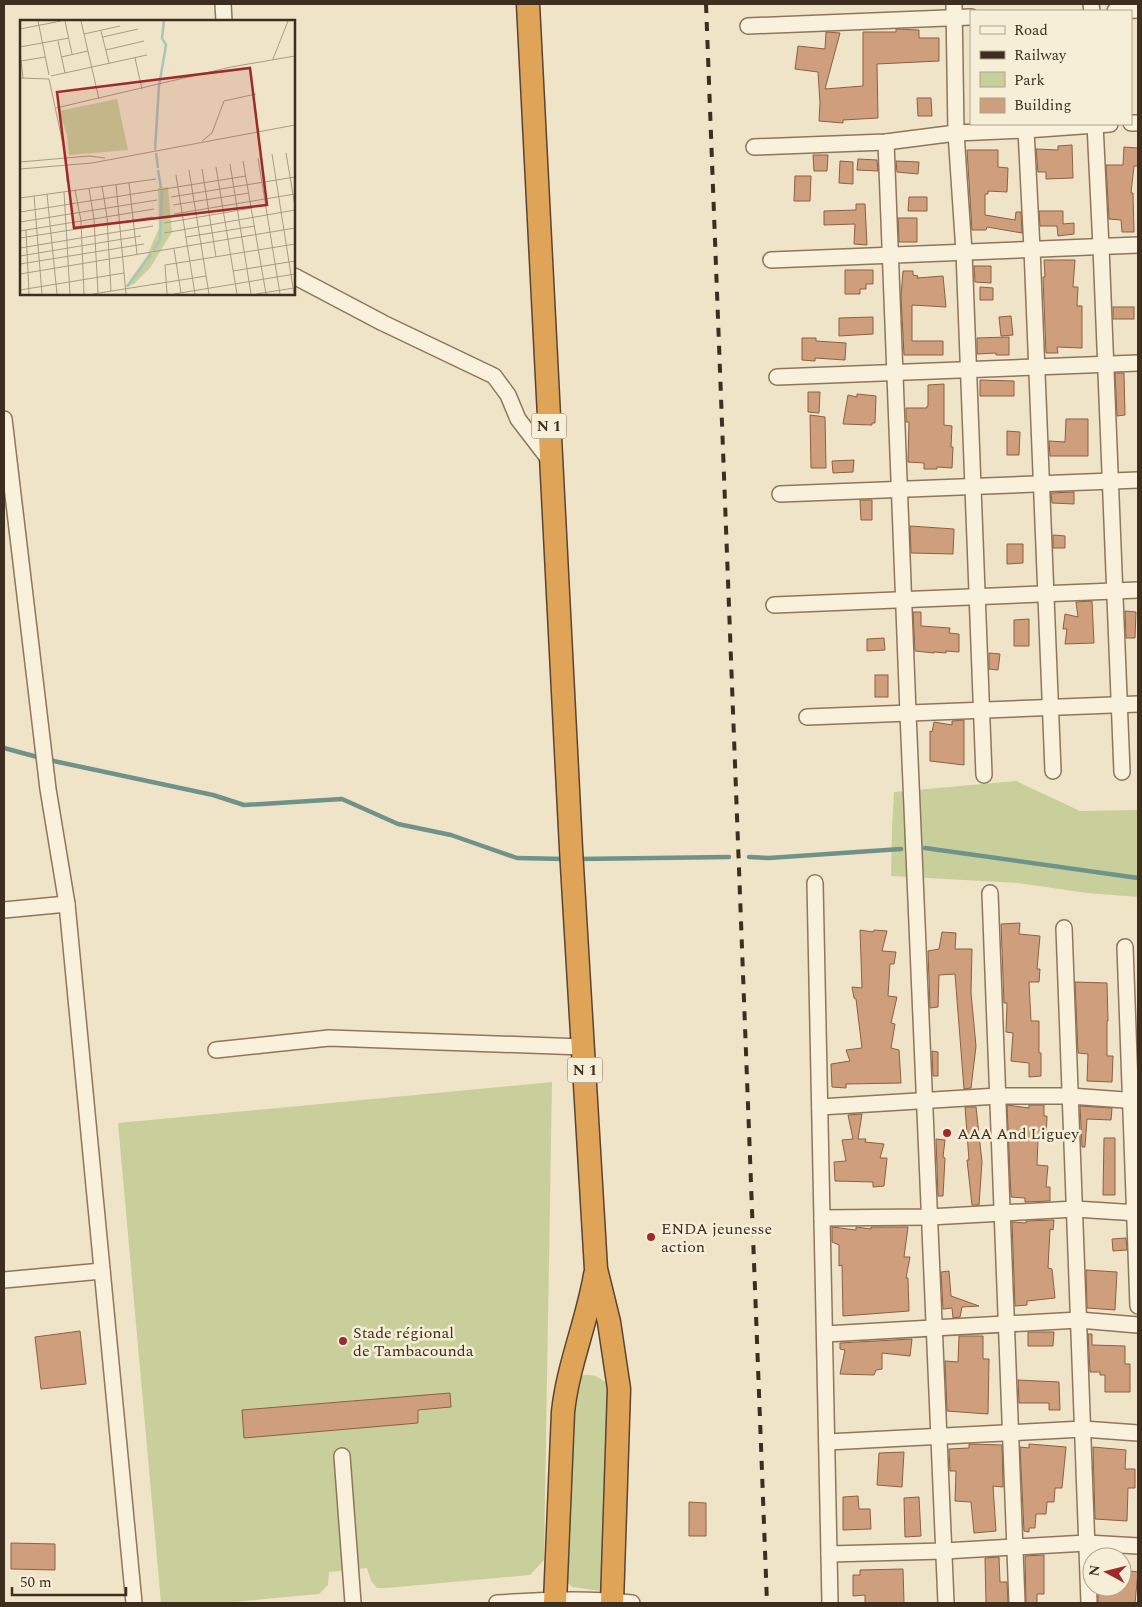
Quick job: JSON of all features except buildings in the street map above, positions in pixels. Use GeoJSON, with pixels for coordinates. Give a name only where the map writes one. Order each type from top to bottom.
{"type":"FeatureCollection","features":[{"type":"Feature","properties":{"kind":"highway","name":"N 1"},"geometry":{"type":"LineString","coordinates":[[528,4],[572,860],[596,1270],[609,1322],[620,1389],[619,1602]]}},
{"type":"Feature","properties":{"kind":"highway","name":"N 1"},"geometry":{"type":"LineString","coordinates":[[555,1601],[565,1390],[590,1302],[596,1270]]}},
{"type":"Feature","properties":{"kind":"street"},"geometry":{"type":"LineString","coordinates":[[223,4],[224,20]]}},
{"type":"Feature","properties":{"kind":"street"},"geometry":{"type":"LineString","coordinates":[[748,26],[954,11],[970,17]]}},
{"type":"Feature","properties":{"kind":"street"},"geometry":{"type":"LineString","coordinates":[[954,11],[956,133],[964,252],[984,775]]}},
{"type":"Feature","properties":{"kind":"street"},"geometry":{"type":"LineString","coordinates":[[754,148],[886,142],[956,133],[1084,125]]}},
{"type":"Feature","properties":{"kind":"street"},"geometry":{"type":"LineString","coordinates":[[1095,125],[1122,772]]}},
{"type":"Feature","properties":{"kind":"street"},"geometry":{"type":"LineString","coordinates":[[1026,130],[1053,771]]}},
{"type":"Feature","properties":{"kind":"street"},"geometry":{"type":"LineString","coordinates":[[886,142],[903,600],[946,1603]]}},
{"type":"Feature","properties":{"kind":"street"},"geometry":{"type":"LineString","coordinates":[[771,260],[1138,245]]}},
{"type":"Feature","properties":{"kind":"street"},"geometry":{"type":"LineString","coordinates":[[295,277],[383,323],[494,376],[508,395],[518,419],[551,462]]}},
{"type":"Feature","properties":{"kind":"street"},"geometry":{"type":"LineString","coordinates":[[777,377],[1138,363]]}},
{"type":"Feature","properties":{"kind":"street"},"geometry":{"type":"LineString","coordinates":[[4,419],[39,726],[67,904],[134,1603]]}},
{"type":"Feature","properties":{"kind":"street"},"geometry":{"type":"LineString","coordinates":[[780,494],[1138,480]]}},
{"type":"Feature","properties":{"kind":"street"},"geometry":{"type":"LineString","coordinates":[[774,605],[1138,590]]}},
{"type":"Feature","properties":{"kind":"street"},"geometry":{"type":"LineString","coordinates":[[807,718],[1138,704]]}},
{"type":"Feature","properties":{"kind":"street"},"geometry":{"type":"LineString","coordinates":[[816,883],[830,1603]]}},
{"type":"Feature","properties":{"kind":"street"},"geometry":{"type":"LineString","coordinates":[[990,893],[1017,1603]]}},
{"type":"Feature","properties":{"kind":"street"},"geometry":{"type":"LineString","coordinates":[[4,910],[67,904]]}},
{"type":"Feature","properties":{"kind":"street"},"geometry":{"type":"LineString","coordinates":[[1064,928],[1089,1603]]}},
{"type":"Feature","properties":{"kind":"street"},"geometry":{"type":"LineString","coordinates":[[1125,947],[1134,1100],[1138,1306]]}},
{"type":"Feature","properties":{"kind":"street"},"geometry":{"type":"LineString","coordinates":[[216,1050],[329,1038],[583,1047]]}},
{"type":"Feature","properties":{"kind":"street"},"geometry":{"type":"LineString","coordinates":[[820,1107],[998,1096],[1070,1096],[1134,1100]]}},
{"type":"Feature","properties":{"kind":"street"},"geometry":{"type":"LineString","coordinates":[[822,1218],[929,1217],[1074,1209],[1136,1213]]}},
{"type":"Feature","properties":{"kind":"street"},"geometry":{"type":"LineString","coordinates":[[4,1280],[102,1270]]}},
{"type":"Feature","properties":{"kind":"street"},"geometry":{"type":"LineString","coordinates":[[824,1334],[1079,1320],[1138,1325]]}},
{"type":"Feature","properties":{"kind":"street"},"geometry":{"type":"LineString","coordinates":[[827,1442],[1083,1429],[1138,1433]]}},
{"type":"Feature","properties":{"kind":"street"},"geometry":{"type":"LineString","coordinates":[[342,1456],[354,1603]]}},
{"type":"Feature","properties":{"kind":"street"},"geometry":{"type":"LineString","coordinates":[[829,1554],[944,1551],[1087,1543],[1138,1546]]}},
{"type":"Feature","properties":{"kind":"street"},"geometry":{"type":"LineString","coordinates":[[497,1603],[555,1601],[619,1602]]}},
{"type":"Feature","properties":{"kind":"green space"},"geometry":{"type":"Polygon","coordinates":[[[1016,781],[1080,811],[1138,810],[1138,897],[1087,893],[1018,883],[891,876],[894,792],[1016,781]]]}},
{"type":"Feature","properties":{"kind":"green space","name":"Stade régional de Tambacounda"},"geometry":{"type":"Polygon","coordinates":[[[552,1082],[544,1560],[530,1575],[377,1588],[371,1581],[367,1568],[329,1572],[328,1585],[319,1594],[223,1603],[161,1603],[118,1123],[552,1082]]]}},
{"type":"Feature","properties":{"kind":"green space"},"geometry":{"type":"Polygon","coordinates":[[[584,1375],[597,1377],[609,1385],[607,1583],[600,1591],[572,1587],[563,1578],[569,1399],[578,1378],[584,1375]]]}},
{"type":"Feature","properties":{"kind":"waterway"},"geometry":{"type":"LineString","coordinates":[[4,748],[41,758]]}},
{"type":"Feature","properties":{"kind":"waterway"},"geometry":{"type":"LineString","coordinates":[[49,760],[213,795],[244,805],[342,799],[398,824],[451,835],[517,858],[565,859]]}},
{"type":"Feature","properties":{"kind":"waterway"},"geometry":{"type":"LineString","coordinates":[[925,848],[1138,878]]}},
{"type":"Feature","properties":{"kind":"waterway"},"geometry":{"type":"LineString","coordinates":[[749,857],[769,858],[901,849]]}},
{"type":"Feature","properties":{"kind":"waterway"},"geometry":{"type":"LineString","coordinates":[[578,859],[729,857]]}},
{"type":"Feature","properties":{"kind":"railway"},"geometry":{"type":"LineString","coordinates":[[706,4],[767,1603]]}},
{"type":"Feature","properties":{"kind":"place","name":"AAA And Liguey"},"geometry":{"type":"Point","coordinates":[947,1133]}},
{"type":"Feature","properties":{"kind":"place","name":"ENDA jeunesse action"},"geometry":{"type":"Point","coordinates":[651,1237]}},
{"type":"Feature","properties":{"kind":"place","name":"Stade régional de Tambacounda"},"geometry":{"type":"Point","coordinates":[343,1341]}}]}
